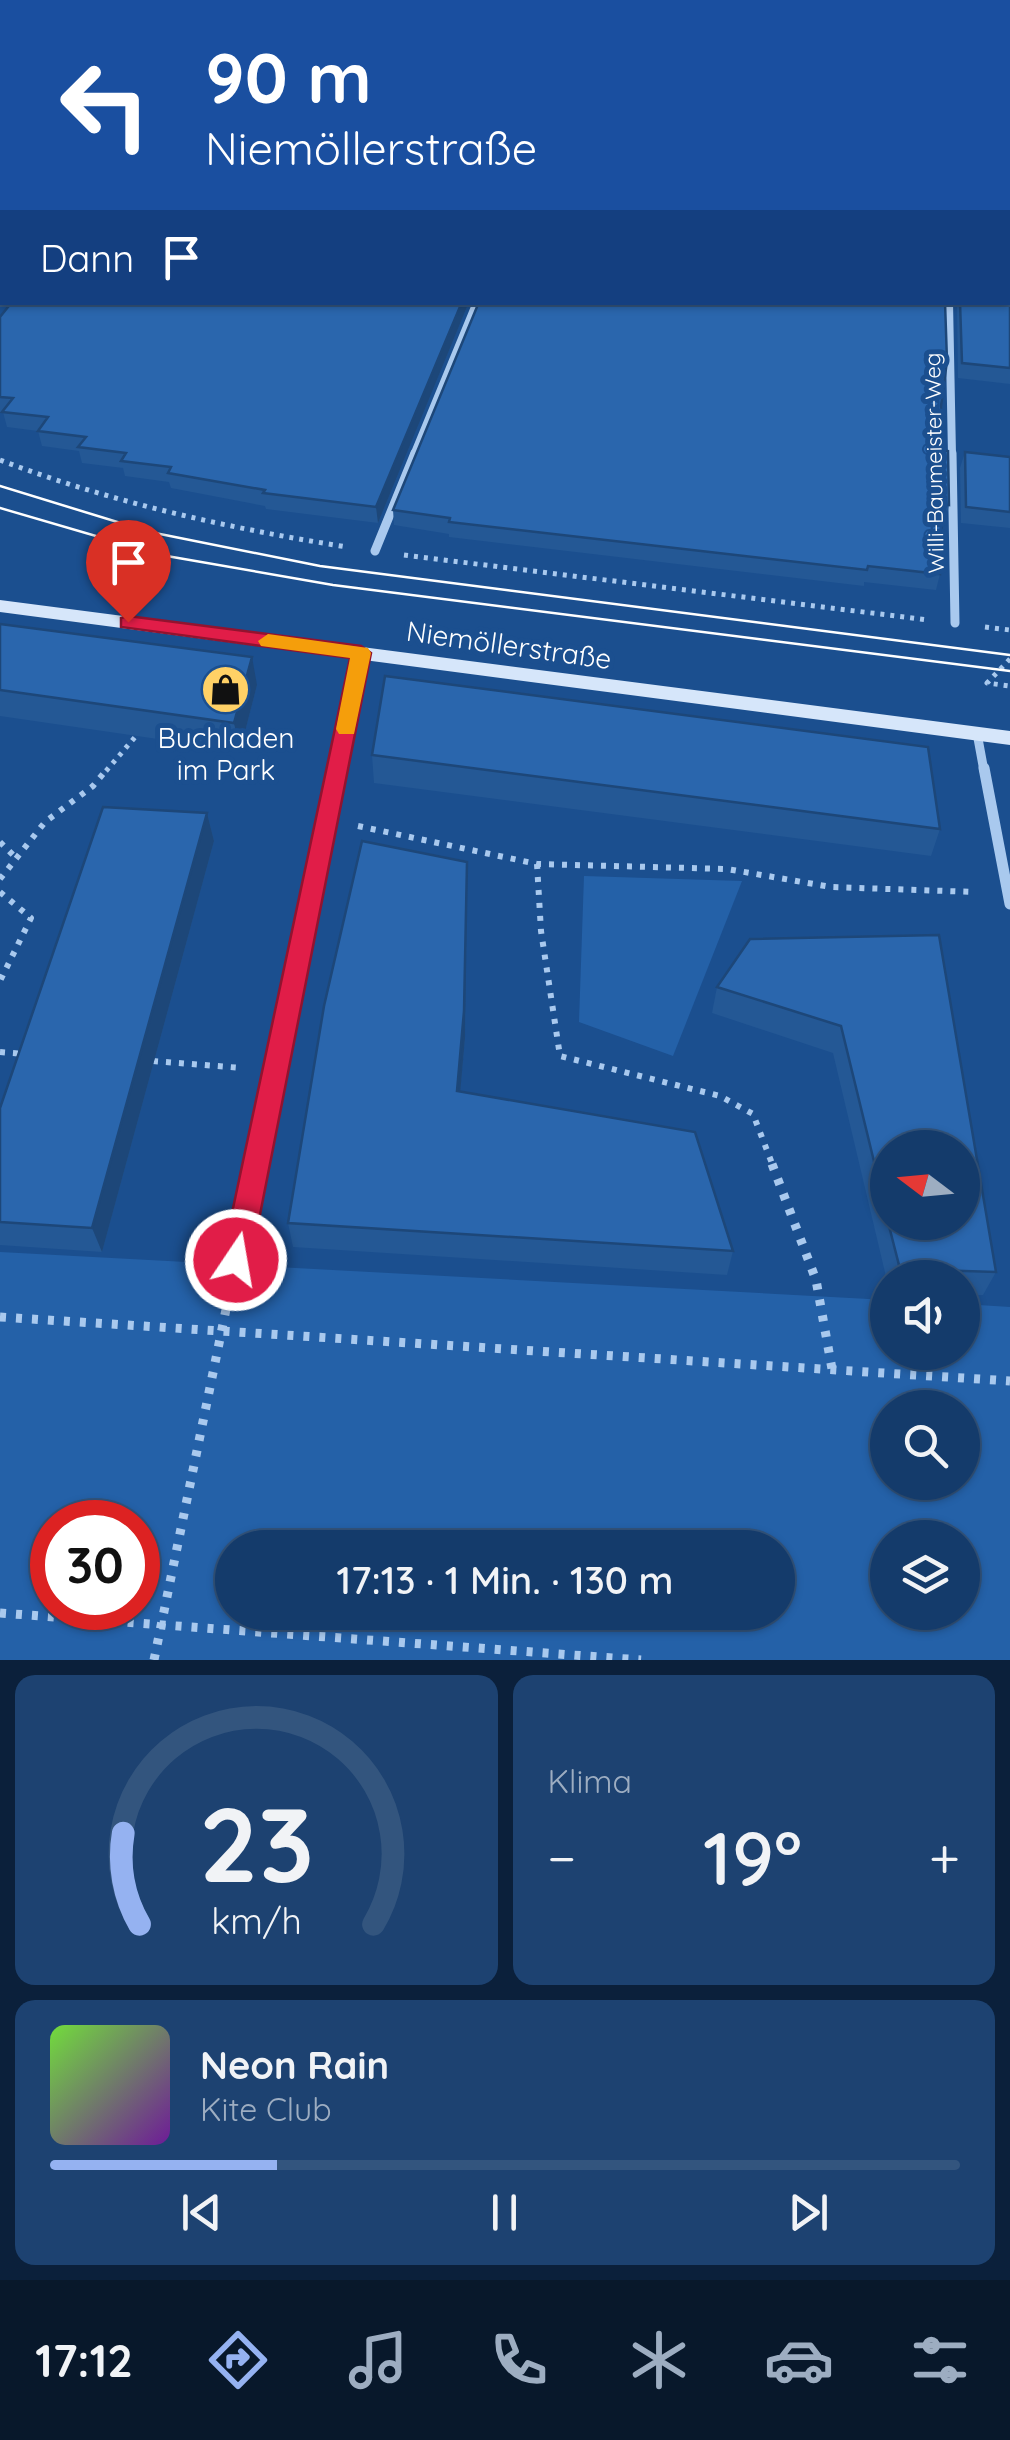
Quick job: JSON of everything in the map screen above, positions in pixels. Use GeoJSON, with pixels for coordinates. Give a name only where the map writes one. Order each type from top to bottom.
{"type":"FeatureCollection","features":[{"type":"Feature","properties":{"kind":"main road","name":"Niemöllerstraße"},"geometry":{"type":"LineString","coordinates":[[0,606],[1010,738]]}},
{"type":"Feature","properties":{"kind":"street"},"geometry":{"type":"LineString","coordinates":[[375,551],[476,305]]}},
{"type":"Feature","properties":{"kind":"street","name":"Willi-Baumeister-Weg"},"geometry":{"type":"LineString","coordinates":[[948,305],[955,623]]}},
{"type":"Feature","properties":{"kind":"street"},"geometry":{"type":"LineString","coordinates":[[236,1260],[361,653]]}},
{"type":"Feature","properties":{"kind":"street"},"geometry":{"type":"LineString","coordinates":[[977,733],[1009,899]]}},
{"type":"Feature","properties":{"kind":"path"},"geometry":{"type":"LineString","coordinates":[[0,460],[65,485],[178,515],[375,551],[1010,630]]}},
{"type":"Feature","properties":{"kind":"path"},"geometry":{"type":"LineString","coordinates":[[1010,659],[987,683],[1010,686]]}},
{"type":"Feature","properties":{"kind":"path"},"geometry":{"type":"LineString","coordinates":[[0,878],[44,822],[93,786],[136,736]]}},
{"type":"Feature","properties":{"kind":"path"},"geometry":{"type":"LineString","coordinates":[[328,820],[537,864],[727,869],[831,887],[1009,899]]}},
{"type":"Feature","properties":{"kind":"path"},"geometry":{"type":"LineString","coordinates":[[0,842],[15,857]]}},
{"type":"Feature","properties":{"kind":"path"},"geometry":{"type":"LineString","coordinates":[[537,864],[541,930],[560,1056],[720,1096],[753,1114],[816,1280],[832,1370]]}},
{"type":"Feature","properties":{"kind":"path"},"geometry":{"type":"LineString","coordinates":[[0,892],[31,918],[0,981]]}},
{"type":"Feature","properties":{"kind":"path"},"geometry":{"type":"LineString","coordinates":[[0,1052],[38,1056]]}},
{"type":"Feature","properties":{"kind":"path"},"geometry":{"type":"LineString","coordinates":[[153,1061],[276,1070]]}},
{"type":"Feature","properties":{"kind":"path"},"geometry":{"type":"LineString","coordinates":[[154,1660],[236,1260]]}},
{"type":"Feature","properties":{"kind":"path"},"geometry":{"type":"LineString","coordinates":[[0,1317],[1010,1380]]}},
{"type":"Feature","properties":{"kind":"path"},"geometry":{"type":"LineString","coordinates":[[0,1614],[641,1660]]}},
{"type":"Feature","properties":{"kind":"shaded area"},"geometry":{"type":"Polygon","coordinates":[[[584,876],[742,881],[673,1056],[579,1022],[584,876]]]}},
{"type":"Feature","properties":{"kind":"shaded area"},"geometry":{"type":"Polygon","coordinates":[[[0,1252],[870,1299],[870,1370],[980,1370],[980,1305],[1010,1307],[1010,1660],[0,1660],[0,1252]]]}},
{"type":"Feature","properties":{"kind":"building"},"geometry":{"type":"Polygon","coordinates":[[[10,305],[461,305],[376,507],[263,493],[265,490],[168,473],[171,467],[121,461],[126,453],[78,447],[86,437],[38,431],[48,417],[2,412],[13,398],[0,397],[0,317],[10,305]]]}},
{"type":"Feature","properties":{"kind":"building"},"geometry":{"type":"Polygon","coordinates":[[[478,305],[945,305],[947,361],[941,450],[948,451],[949,505],[942,504],[940,574],[868,566],[867,570],[449,522],[450,518],[393,510],[478,305]]]}},
{"type":"Feature","properties":{"kind":"building"},"geometry":{"type":"Polygon","coordinates":[[[960,305],[1010,305],[1010,368],[962,363],[960,305]]]}},
{"type":"Feature","properties":{"kind":"building"},"geometry":{"type":"Polygon","coordinates":[[[965,452],[1010,457],[1010,512],[966,507],[965,452]]]}},
{"type":"Feature","properties":{"kind":"building"},"geometry":{"type":"Polygon","coordinates":[[[0,624],[252,657],[234,723],[0,690],[0,624]]]}},
{"type":"Feature","properties":{"kind":"building"},"geometry":{"type":"Polygon","coordinates":[[[385,676],[928,747],[940,829],[372,755],[385,676]]]}},
{"type":"Feature","properties":{"kind":"building"},"geometry":{"type":"Polygon","coordinates":[[[103,807],[207,813],[92,1228],[0,1222],[0,1108],[103,807]]]}},
{"type":"Feature","properties":{"kind":"building"},"geometry":{"type":"Polygon","coordinates":[[[362,841],[467,862],[464,1011],[457,1091],[695,1132],[733,1251],[288,1223],[324,1006],[362,841]]]}},
{"type":"Feature","properties":{"kind":"building"},"geometry":{"type":"Polygon","coordinates":[[[939,935],[972,1130],[870,1130],[870,1145],[841,1026],[717,987],[750,939],[939,935]]]}},
{"type":"Feature","properties":{"kind":"building"},"geometry":{"type":"Polygon","coordinates":[[[980,1177],[996,1272],[980,1272],[980,1260],[898,1260],[893,1240],[980,1240],[980,1177]]]}},
{"type":"Feature","properties":{"kind":"tram line"},"geometry":{"type":"LineString","coordinates":[[0,486],[150,532],[320,566],[1010,655]]}},
{"type":"Feature","properties":{"kind":"tram line"},"geometry":{"type":"LineString","coordinates":[[0,508],[161,555],[333,585],[1010,671]]}},
{"type":"Feature","properties":{"kind":"slow traffic"},"geometry":{"type":"LineString","coordinates":[[268,641],[361,653],[346,729]]}},
{"type":"Feature","properties":{"kind":"place","name":"Buchladen im Park"},"geometry":{"type":"Point","coordinates":[226,690]}},
{"type":"Feature","properties":{"kind":"route"},"geometry":{"type":"LineString","coordinates":[[128,622],[361,653],[236,1260]]}}]}
